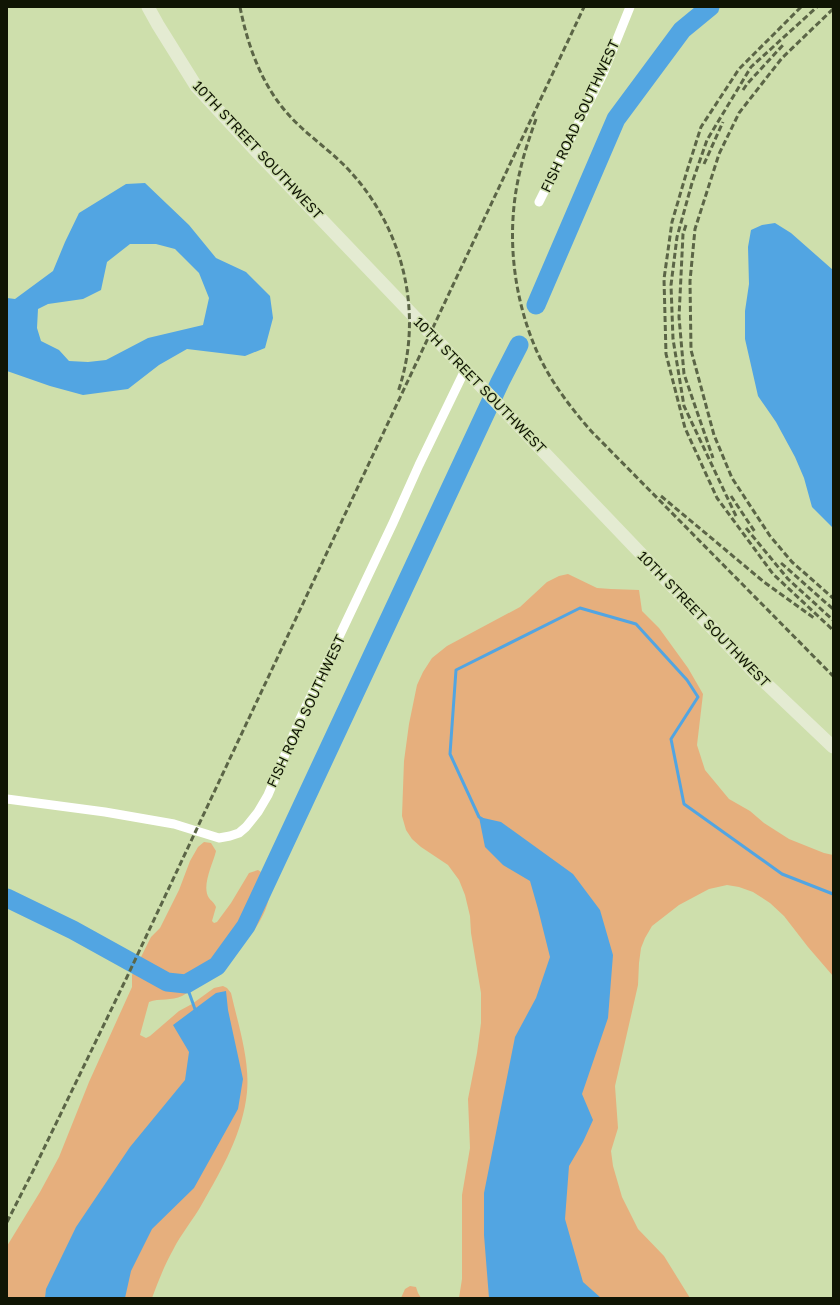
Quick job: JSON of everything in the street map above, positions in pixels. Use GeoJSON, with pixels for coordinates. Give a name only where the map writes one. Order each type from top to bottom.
{"type":"FeatureCollection","features":[{"type":"Feature","properties":{"kind":"main road","name":"10TH STREET SOUTHWEST"},"geometry":{"type":"LineString","coordinates":[[148,7],[196,86],[256,152],[755,674],[833,747]]}},
{"type":"Feature","properties":{"kind":"street","name":"FISH ROAD SOUTHWEST"},"geometry":{"type":"LineString","coordinates":[[539,202],[603,74],[630,7]]}},
{"type":"Feature","properties":{"kind":"street","name":"FISH ROAD SOUTHWEST"},"geometry":{"type":"LineString","coordinates":[[7,798],[105,812],[174,824],[219,838],[230,836],[246,827],[258,812],[268,795],[300,719],[465,370]]}},
{"type":"Feature","properties":{"kind":"shaded area"},"geometry":{"type":"Polygon","coordinates":[[[568,574],[597,588],[639,590],[642,611],[659,628],[688,668],[703,694],[697,745],[705,770],[729,799],[750,811],[764,823],[789,839],[833,855],[833,976],[784,916],[770,903],[753,892],[727,885],[709,889],[679,905],[652,926],[641,948],[638,985],[615,1086],[618,1128],[611,1151],[613,1166],[622,1197],[638,1229],[664,1256],[690,1298],[459,1298],[462,1279],[462,1195],[470,1148],[468,1099],[481,1023],[481,993],[471,933],[470,916],[465,895],[459,880],[448,865],[421,847],[412,839],[406,830],[402,816],[404,761],[409,724],[417,685],[432,658],[447,646],[520,607],[547,582],[559,576],[568,574]]]}},
{"type":"Feature","properties":{"kind":"shaded area"},"geometry":{"type":"Polygon","coordinates":[[[204,842],[211,843],[216,851],[208,875],[206,887],[209,898],[216,907],[212,921],[214,923],[217,922],[231,903],[249,873],[258,870],[264,874],[270,888],[269,899],[265,911],[252,933],[236,953],[219,969],[178,998],[149,1002],[140,1035],[146,1038],[150,1036],[179,1011],[192,1004],[214,988],[223,986],[231,993],[243,1042],[247,1067],[247,1092],[241,1122],[230,1150],[217,1178],[170,1256],[152,1298],[7,1298],[7,1246],[40,1192],[59,1157],[89,1082],[132,987],[132,975],[151,937],[160,928],[179,890],[190,861],[198,847],[204,842]]]}},
{"type":"Feature","properties":{"kind":"shaded area"},"geometry":{"type":"Polygon","coordinates":[[[410,1286],[416,1287],[421,1298],[401,1298],[405,1289],[410,1286]]]}},
{"type":"Feature","properties":{"kind":"water"},"geometry":{"type":"Polygon","coordinates":[[[145,183],[189,225],[216,258],[246,272],[270,296],[273,318],[265,348],[245,356],[187,349],[159,365],[128,389],[83,395],[50,386],[7,371],[7,298],[15,299],[53,271],[79,213],[126,184],[145,183]],[[130,244],[107,262],[101,290],[83,299],[48,304],[38,309],[37,328],[41,341],[59,350],[69,361],[88,362],[106,360],[148,338],[203,325],[209,298],[199,273],[175,249],[156,244],[130,244]]]}},
{"type":"Feature","properties":{"kind":"water"},"geometry":{"type":"Polygon","coordinates":[[[775,223],[791,233],[833,270],[833,528],[812,507],[804,478],[795,457],[776,422],[758,396],[745,339],[745,311],[749,284],[748,247],[751,230],[762,225],[775,223]]]}},
{"type":"Feature","properties":{"kind":"water"},"geometry":{"type":"Polygon","coordinates":[[[479,817],[501,822],[573,874],[600,910],[613,955],[608,1018],[582,1094],[593,1120],[583,1142],[569,1166],[565,1219],[583,1282],[601,1298],[489,1298],[484,1235],[484,1193],[515,1037],[536,998],[550,957],[530,881],[503,865],[485,847],[479,817]]]}},
{"type":"Feature","properties":{"kind":"water"},"geometry":{"type":"Polygon","coordinates":[[[226,991],[228,1010],[243,1079],[238,1109],[194,1188],[152,1229],[131,1271],[125,1298],[45,1298],[46,1289],[76,1227],[130,1147],[185,1080],[189,1052],[173,1025],[216,993],[226,991]]]}},
{"type":"Feature","properties":{"kind":"waterway"},"geometry":{"type":"LineString","coordinates":[[536,305],[616,119],[682,30],[710,7]]}},
{"type":"Feature","properties":{"kind":"waterway"},"geometry":{"type":"LineString","coordinates":[[7,898],[73,930],[167,982],[186,984],[217,966],[246,926],[500,382],[519,345]]}},
{"type":"Feature","properties":{"kind":"waterway"},"geometry":{"type":"LineString","coordinates":[[482,819],[479,817],[450,754],[456,670],[580,608],[636,624],[687,680],[698,697],[671,739],[684,804],[782,874],[833,894]]}},
{"type":"Feature","properties":{"kind":"waterway"},"geometry":{"type":"LineString","coordinates":[[186,984],[196,1012]]}},
{"type":"Feature","properties":{"kind":"railway"},"geometry":{"type":"LineString","coordinates":[[240,7],[250,46],[260,72],[274,96],[289,115],[346,167],[366,190],[382,216],[395,243],[404,272],[408,302],[409,332],[406,362],[398,392]]}},
{"type":"Feature","properties":{"kind":"railway"},"geometry":{"type":"LineString","coordinates":[[7,1222],[127,977],[584,7]]}},
{"type":"Feature","properties":{"kind":"railway"},"geometry":{"type":"LineString","coordinates":[[801,7],[739,69],[701,127],[672,222],[664,279],[666,354],[685,428],[717,498],[773,574],[833,630]]}},
{"type":"Feature","properties":{"kind":"railway"},"geometry":{"type":"LineString","coordinates":[[736,516],[684,406],[673,339],[671,285],[677,237],[692,183],[707,140],[751,67],[817,7]]}},
{"type":"Feature","properties":{"kind":"railway"},"geometry":{"type":"LineString","coordinates":[[833,9],[782,58],[739,113],[719,154],[695,229],[690,281],[691,350],[714,435],[732,478],[770,536],[792,562],[833,598]]}},
{"type":"Feature","properties":{"kind":"railway"},"geometry":{"type":"LineString","coordinates":[[743,90],[783,45]]}},
{"type":"Feature","properties":{"kind":"railway"},"geometry":{"type":"LineString","coordinates":[[536,119],[520,171],[513,215],[513,238],[516,282],[521,304],[527,326],[546,370],[567,402],[592,432],[833,676]]}},
{"type":"Feature","properties":{"kind":"railway"},"geometry":{"type":"LineString","coordinates":[[704,164],[723,122]]}},
{"type":"Feature","properties":{"kind":"railway"},"geometry":{"type":"LineString","coordinates":[[686,225],[683,234],[679,317],[684,374],[713,458]]}},
{"type":"Feature","properties":{"kind":"railway"},"geometry":{"type":"LineString","coordinates":[[661,496],[764,582],[814,618]]}},
{"type":"Feature","properties":{"kind":"railway"},"geometry":{"type":"LineString","coordinates":[[731,496],[755,532]]}},
{"type":"Feature","properties":{"kind":"railway"},"geometry":{"type":"LineString","coordinates":[[746,528],[788,579],[833,620]]}},
{"type":"Feature","properties":{"kind":"railway"},"geometry":{"type":"LineString","coordinates":[[781,563],[833,609]]}}]}
